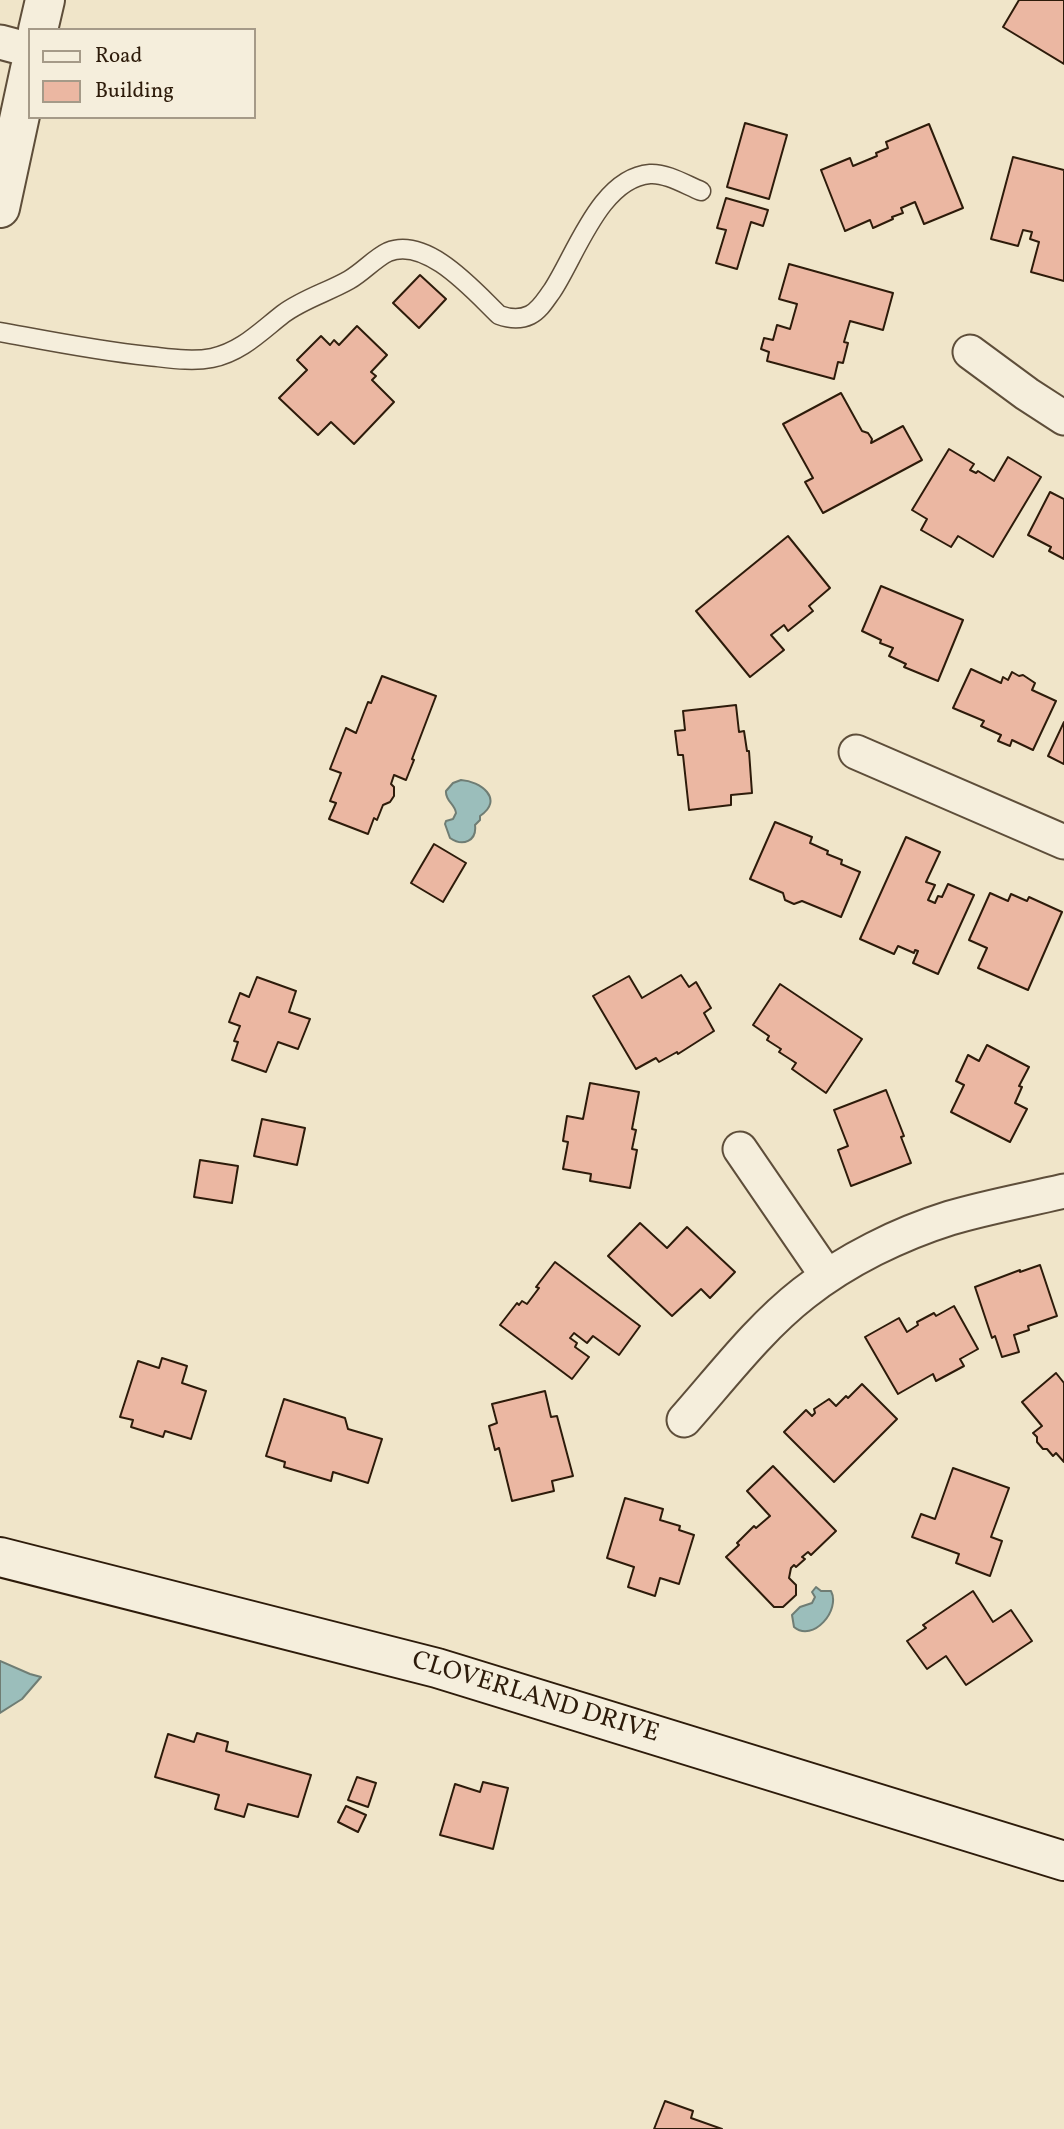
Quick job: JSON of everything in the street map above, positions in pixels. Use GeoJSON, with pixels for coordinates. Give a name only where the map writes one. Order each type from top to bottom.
{"type":"FeatureCollection","features":[{"type":"Feature","properties":{"kind":"main road"},"geometry":{"type":"LineString","coordinates":[[38,28],[45,0]]}},
{"type":"Feature","properties":{"kind":"main road"},"geometry":{"type":"LineString","coordinates":[[0,208],[28,78]]}},
{"type":"Feature","properties":{"kind":"main road","name":"CLOVERLAND DRIVE"},"geometry":{"type":"LineString","coordinates":[[0,1557],[448,1672],[1064,1861]]}},
{"type":"Feature","properties":{"kind":"street"},"geometry":{"type":"LineString","coordinates":[[0,41],[28,49]]}},
{"type":"Feature","properties":{"kind":"street"},"geometry":{"type":"LineString","coordinates":[[970,352],[1064,418]]}},
{"type":"Feature","properties":{"kind":"street"},"geometry":{"type":"LineString","coordinates":[[856,752],[1064,842]]}},
{"type":"Feature","properties":{"kind":"street"},"geometry":{"type":"LineString","coordinates":[[740,1149],[827,1276]]}},
{"type":"Feature","properties":{"kind":"street"},"geometry":{"type":"LineString","coordinates":[[684,1420],[777,1316],[827,1276],[876,1249],[948,1219],[1064,1191]]}},
{"type":"Feature","properties":{"kind":"lane"},"geometry":{"type":"LineString","coordinates":[[0,332],[119,353],[209,359],[233,352],[295,305],[362,273],[386,253],[397,250],[419,253],[439,260],[499,315],[510,319],[521,318],[531,315],[539,308],[597,212],[610,195],[623,185],[652,174],[663,175],[701,191]]}},
{"type":"Feature","properties":{"kind":"water"},"geometry":{"type":"Polygon","coordinates":[[[461,780],[482,787],[490,797],[487,810],[475,825],[474,835],[464,842],[450,838],[445,824],[453,819],[456,813],[446,791],[453,783],[461,780]]]}},
{"type":"Feature","properties":{"kind":"water"},"geometry":{"type":"Polygon","coordinates":[[[816,1587],[821,1591],[831,1591],[832,1607],[829,1615],[817,1628],[801,1631],[794,1627],[792,1615],[800,1607],[812,1603],[815,1597],[812,1592],[816,1587]]]}},
{"type":"Feature","properties":{"kind":"water"},"geometry":{"type":"Polygon","coordinates":[[[0,1661],[41,1677],[22,1699],[0,1713],[0,1661]]]}},
{"type":"Feature","properties":{"kind":"building"},"geometry":{"type":"Polygon","coordinates":[[[1019,0],[1064,0],[1064,64],[1003,27],[1019,0]]]}},
{"type":"Feature","properties":{"kind":"building"},"geometry":{"type":"Polygon","coordinates":[[[745,123],[787,135],[769,199],[727,187],[745,123]]]}},
{"type":"Feature","properties":{"kind":"building"},"geometry":{"type":"Polygon","coordinates":[[[929,124],[963,208],[924,224],[915,202],[901,208],[903,213],[873,228],[870,220],[845,231],[821,170],[850,158],[853,166],[877,156],[876,153],[888,148],[886,142],[929,124]]]}},
{"type":"Feature","properties":{"kind":"building"},"geometry":{"type":"Polygon","coordinates":[[[1013,157],[1064,170],[1064,281],[1031,272],[1039,242],[1030,239],[1032,232],[1023,230],[1018,246],[991,239],[1013,157]]]}},
{"type":"Feature","properties":{"kind":"building"},"geometry":{"type":"Polygon","coordinates":[[[726,198],[768,210],[763,226],[751,222],[737,269],[716,263],[726,230],[717,228],[726,198]]]}},
{"type":"Feature","properties":{"kind":"building"},"geometry":{"type":"Polygon","coordinates":[[[789,264],[893,293],[883,330],[850,321],[844,342],[848,343],[843,363],[838,362],[834,379],[767,361],[769,352],[761,349],[764,338],[773,340],[777,325],[790,329],[797,304],[779,299],[789,264]]]}},
{"type":"Feature","properties":{"kind":"building"},"geometry":{"type":"Polygon","coordinates":[[[420,275],[446,299],[419,328],[393,303],[420,275]]]}},
{"type":"Feature","properties":{"kind":"building"},"geometry":{"type":"Polygon","coordinates":[[[357,326],[387,355],[371,372],[376,376],[372,380],[394,402],[354,444],[331,422],[318,435],[279,398],[307,370],[297,360],[321,336],[330,345],[334,340],[339,345],[357,326]]]}},
{"type":"Feature","properties":{"kind":"building"},"geometry":{"type":"Polygon","coordinates":[[[841,393],[862,431],[868,433],[872,439],[871,443],[903,426],[922,460],[823,513],[805,482],[813,478],[783,424],[841,393]]]}},
{"type":"Feature","properties":{"kind":"building"},"geometry":{"type":"Polygon","coordinates":[[[949,449],[974,464],[970,470],[976,473],[978,471],[994,481],[1008,457],[1041,477],[993,557],[958,536],[951,547],[921,530],[927,519],[912,510],[949,449]]]}},
{"type":"Feature","properties":{"kind":"building"},"geometry":{"type":"Polygon","coordinates":[[[1050,492],[1064,499],[1064,559],[1049,551],[1051,547],[1028,535],[1050,492]]]}},
{"type":"Feature","properties":{"kind":"building"},"geometry":{"type":"Polygon","coordinates":[[[788,536],[830,588],[809,606],[813,611],[788,631],[784,625],[771,635],[784,650],[750,677],[696,611],[788,536]]]}},
{"type":"Feature","properties":{"kind":"building"},"geometry":{"type":"Polygon","coordinates":[[[881,586],[963,620],[938,681],[904,667],[906,664],[889,656],[893,648],[862,631],[881,586]]]}},
{"type":"Feature","properties":{"kind":"building"},"geometry":{"type":"Polygon","coordinates":[[[971,669],[1001,683],[1003,677],[1008,680],[1012,672],[1023,675],[1035,683],[1032,690],[1056,701],[1033,750],[1012,740],[1010,746],[998,741],[1001,735],[981,726],[984,721],[953,708],[971,669]]]}},
{"type":"Feature","properties":{"kind":"building"},"geometry":{"type":"Polygon","coordinates":[[[382,676],[436,696],[406,780],[394,775],[391,784],[394,787],[394,796],[390,802],[383,805],[377,820],[374,818],[368,834],[329,819],[336,803],[330,801],[341,773],[330,769],[346,728],[356,733],[382,676]]]}},
{"type":"Feature","properties":{"kind":"building"},"geometry":{"type":"Polygon","coordinates":[[[736,705],[739,732],[744,731],[749,751],[752,793],[731,795],[731,805],[689,810],[683,755],[678,755],[675,731],[685,730],[683,711],[736,705]]]}},
{"type":"Feature","properties":{"kind":"building"},"geometry":{"type":"Polygon","coordinates":[[[1064,722],[1064,764],[1048,756],[1064,722]]]}},
{"type":"Feature","properties":{"kind":"building"},"geometry":{"type":"Polygon","coordinates":[[[775,822],[812,837],[810,843],[842,860],[841,864],[860,872],[841,917],[802,901],[794,904],[785,900],[783,893],[750,879],[775,822]]]}},
{"type":"Feature","properties":{"kind":"building"},"geometry":{"type":"Polygon","coordinates":[[[906,837],[940,852],[926,882],[935,885],[928,900],[935,903],[938,896],[942,897],[948,884],[974,895],[938,974],[913,963],[918,951],[915,950],[914,953],[898,946],[894,954],[860,939],[906,837]]]}},
{"type":"Feature","properties":{"kind":"building"},"geometry":{"type":"Polygon","coordinates":[[[434,844],[466,863],[443,902],[411,883],[434,844]]]}},
{"type":"Feature","properties":{"kind":"building"},"geometry":{"type":"Polygon","coordinates":[[[990,893],[1008,901],[1011,894],[1027,901],[1029,897],[1062,912],[1028,990],[978,968],[987,948],[969,940],[990,893]]]}},
{"type":"Feature","properties":{"kind":"building"},"geometry":{"type":"Polygon","coordinates":[[[681,975],[689,987],[696,982],[711,1008],[704,1013],[714,1031],[678,1054],[677,1052],[659,1062],[656,1058],[636,1069],[593,996],[629,976],[642,998],[681,975]]]}},
{"type":"Feature","properties":{"kind":"building"},"geometry":{"type":"Polygon","coordinates":[[[257,977],[296,991],[289,1012],[310,1019],[298,1049],[278,1042],[266,1072],[232,1060],[238,1042],[234,1041],[240,1026],[229,1022],[240,993],[249,997],[257,977]]]}},
{"type":"Feature","properties":{"kind":"building"},"geometry":{"type":"Polygon","coordinates":[[[780,984],[862,1039],[826,1093],[792,1069],[796,1063],[779,1052],[781,1049],[767,1040],[769,1036],[753,1025],[780,984]]]}},
{"type":"Feature","properties":{"kind":"building"},"geometry":{"type":"Polygon","coordinates":[[[987,1045],[1029,1067],[1019,1086],[1022,1087],[1015,1103],[1027,1109],[1010,1142],[951,1112],[964,1085],[956,1081],[968,1055],[979,1061],[987,1045]]]}},
{"type":"Feature","properties":{"kind":"building"},"geometry":{"type":"Polygon","coordinates":[[[590,1083],[639,1092],[632,1129],[636,1130],[632,1149],[637,1150],[630,1188],[590,1181],[591,1174],[563,1169],[568,1142],[563,1141],[567,1116],[583,1119],[590,1083]]]}},
{"type":"Feature","properties":{"kind":"building"},"geometry":{"type":"Polygon","coordinates":[[[886,1090],[904,1136],[901,1137],[911,1163],[851,1186],[838,1150],[848,1146],[834,1110],[886,1090]]]}},
{"type":"Feature","properties":{"kind":"building"},"geometry":{"type":"Polygon","coordinates":[[[262,1119],[305,1128],[297,1165],[254,1156],[262,1119]]]}},
{"type":"Feature","properties":{"kind":"building"},"geometry":{"type":"Polygon","coordinates":[[[200,1160],[238,1166],[232,1203],[194,1197],[200,1160]]]}},
{"type":"Feature","properties":{"kind":"building"},"geometry":{"type":"Polygon","coordinates":[[[640,1223],[667,1248],[687,1227],[735,1272],[710,1298],[701,1289],[672,1316],[608,1256],[640,1223]]]}},
{"type":"Feature","properties":{"kind":"building"},"geometry":{"type":"Polygon","coordinates":[[[555,1262],[640,1326],[619,1355],[593,1336],[587,1343],[574,1333],[570,1338],[577,1343],[575,1347],[589,1357],[572,1379],[500,1325],[517,1303],[519,1305],[522,1301],[527,1304],[555,1262]]]}},
{"type":"Feature","properties":{"kind":"building"},"geometry":{"type":"Polygon","coordinates":[[[1040,1265],[1057,1316],[1028,1326],[1029,1330],[1014,1335],[1019,1352],[1002,1357],[995,1336],[992,1338],[975,1287],[1040,1265]]]}},
{"type":"Feature","properties":{"kind":"building"},"geometry":{"type":"Polygon","coordinates":[[[954,1306],[978,1349],[960,1359],[964,1366],[936,1381],[933,1374],[898,1394],[865,1337],[899,1318],[907,1332],[918,1325],[917,1322],[954,1306]]]}},
{"type":"Feature","properties":{"kind":"building"},"geometry":{"type":"Polygon","coordinates":[[[162,1358],[187,1366],[182,1383],[206,1391],[191,1439],[165,1431],[163,1437],[131,1427],[133,1420],[120,1417],[138,1361],[159,1368],[162,1358]]]}},
{"type":"Feature","properties":{"kind":"building"},"geometry":{"type":"Polygon","coordinates":[[[1056,1373],[1064,1383],[1064,1462],[1056,1453],[1053,1456],[1037,1442],[1033,1433],[1042,1426],[1022,1402],[1056,1373]]]}},
{"type":"Feature","properties":{"kind":"building"},"geometry":{"type":"Polygon","coordinates":[[[862,1384],[897,1419],[834,1482],[784,1432],[806,1410],[812,1416],[814,1409],[829,1399],[836,1406],[862,1384]]]}},
{"type":"Feature","properties":{"kind":"building"},"geometry":{"type":"Polygon","coordinates":[[[545,1391],[551,1417],[557,1416],[573,1476],[552,1481],[554,1491],[512,1501],[499,1448],[495,1450],[489,1426],[497,1423],[492,1404],[545,1391]]]}},
{"type":"Feature","properties":{"kind":"building"},"geometry":{"type":"Polygon","coordinates":[[[284,1399],[345,1418],[348,1429],[382,1439],[368,1483],[333,1472],[331,1481],[284,1467],[285,1462],[266,1456],[284,1399]]]}},
{"type":"Feature","properties":{"kind":"building"},"geometry":{"type":"Polygon","coordinates":[[[773,1466],[836,1531],[811,1555],[808,1552],[802,1557],[805,1559],[791,1568],[789,1578],[796,1585],[796,1595],[783,1607],[774,1607],[726,1557],[754,1526],[756,1528],[770,1516],[747,1491],[773,1466]]]}},
{"type":"Feature","properties":{"kind":"building"},"geometry":{"type":"Polygon","coordinates":[[[953,1468],[1009,1488],[991,1537],[1002,1541],[990,1576],[956,1563],[959,1554],[912,1537],[921,1514],[935,1519],[953,1468]]]}},
{"type":"Feature","properties":{"kind":"building"},"geometry":{"type":"Polygon","coordinates":[[[625,1498],[663,1509],[660,1520],[680,1526],[679,1530],[694,1535],[679,1584],[660,1578],[655,1596],[628,1587],[634,1567],[607,1558],[625,1498]]]}},
{"type":"Feature","properties":{"kind":"building"},"geometry":{"type":"Polygon","coordinates":[[[973,1591],[993,1622],[1011,1610],[1032,1641],[966,1685],[946,1656],[927,1669],[907,1641],[926,1628],[923,1625],[973,1591]]]}},
{"type":"Feature","properties":{"kind":"building"},"geometry":{"type":"Polygon","coordinates":[[[197,1733],[228,1742],[226,1751],[311,1775],[298,1817],[248,1804],[244,1817],[215,1809],[219,1795],[155,1777],[168,1734],[194,1742],[197,1733]]]}},
{"type":"Feature","properties":{"kind":"building"},"geometry":{"type":"Polygon","coordinates":[[[357,1777],[376,1783],[368,1807],[348,1800],[357,1777]]]}},
{"type":"Feature","properties":{"kind":"building"},"geometry":{"type":"Polygon","coordinates":[[[483,1782],[508,1788],[493,1849],[440,1835],[455,1784],[480,1792],[483,1782]]]}},
{"type":"Feature","properties":{"kind":"building"},"geometry":{"type":"Polygon","coordinates":[[[346,1806],[366,1815],[358,1832],[338,1822],[346,1806]]]}},
{"type":"Feature","properties":{"kind":"building"},"geometry":{"type":"Polygon","coordinates":[[[665,2101],[693,2111],[691,2118],[722,2129],[654,2129],[665,2101]]]}}]}
